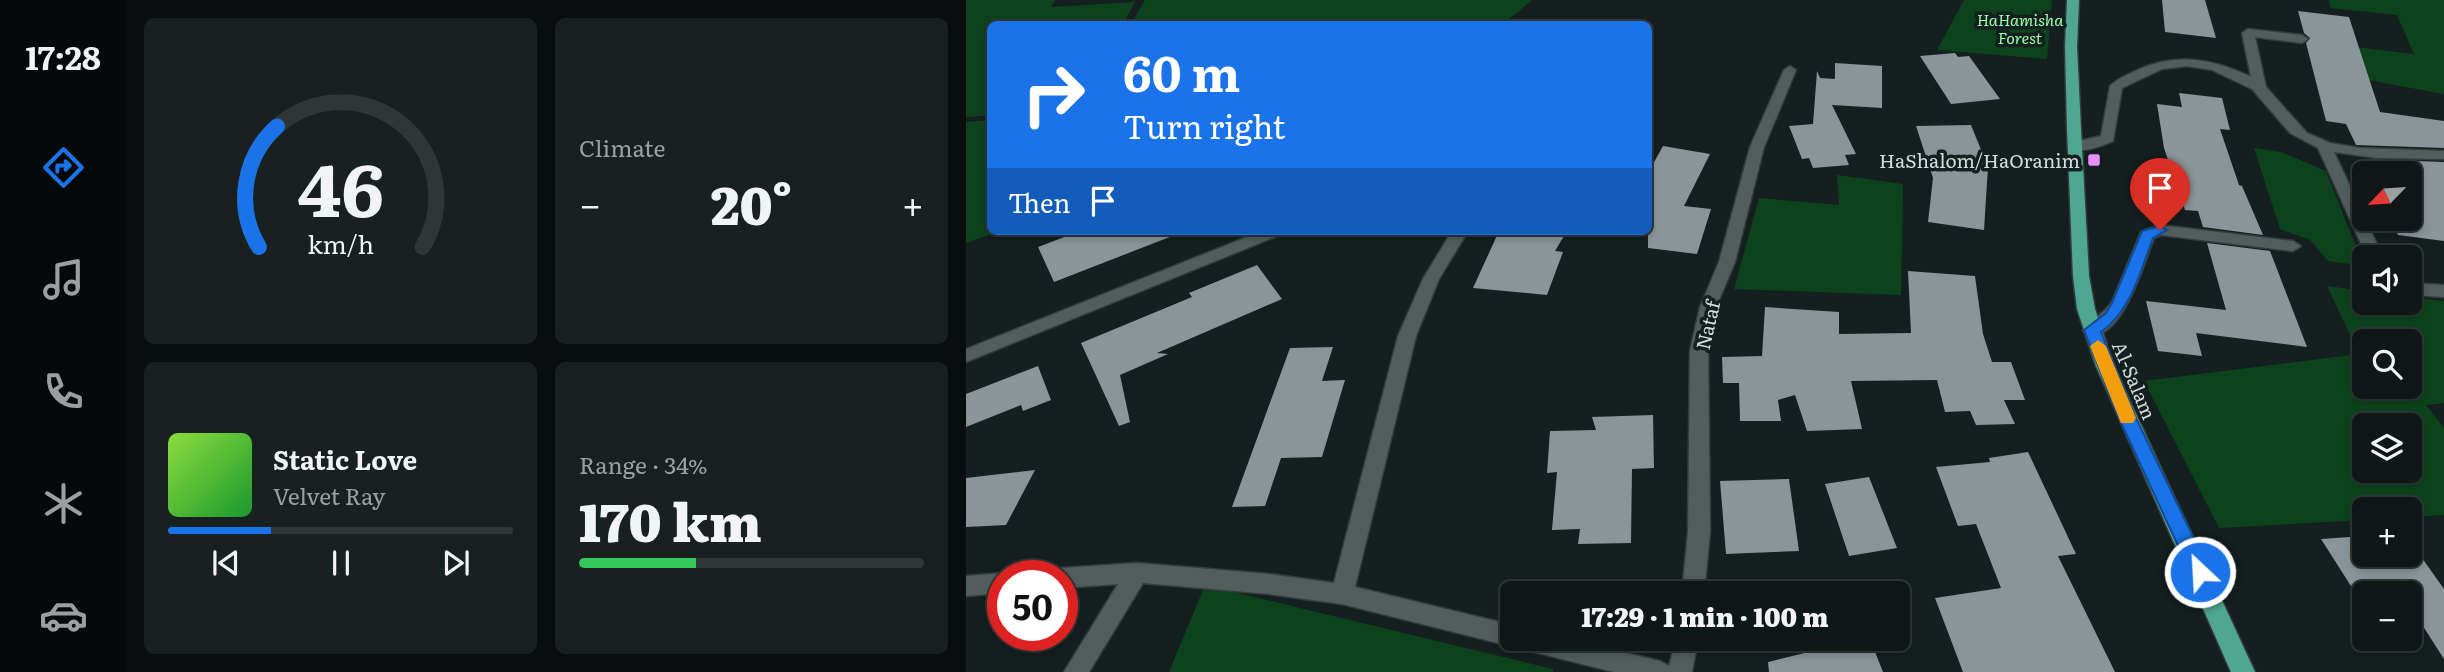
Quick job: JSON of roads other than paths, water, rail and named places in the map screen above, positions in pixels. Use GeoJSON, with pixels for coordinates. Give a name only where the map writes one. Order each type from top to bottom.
{"type":"FeatureCollection","features":[{"type":"Feature","properties":{"kind":"main road","name":"Al-Salam"},"geometry":{"type":"LineString","coordinates":[[2073,0],[2071,47],[2081,276],[2092,330],[2126,416],[2200,572],[2243,672]]}},
{"type":"Feature","properties":{"kind":"street"},"geometry":{"type":"LineString","coordinates":[[2302,40],[2248,33],[2260,88],[2294,132],[2346,150],[2444,155]]}},
{"type":"Feature","properties":{"kind":"street"},"geometry":{"type":"LineString","coordinates":[[2075,146],[2095,144],[2108,138],[2116,86],[2167,63],[2186,60],[2216,66],[2260,88]]}},
{"type":"Feature","properties":{"kind":"street","name":"Nataf"},"geometry":{"type":"LineString","coordinates":[[1694,581],[1699,532],[1699,351],[1708,307],[1727,262],[1756,147],[1790,70]]}},
{"type":"Feature","properties":{"kind":"street"},"geometry":{"type":"LineString","coordinates":[[2323,144],[2369,245]]}},
{"type":"Feature","properties":{"kind":"street"},"geometry":{"type":"LineString","coordinates":[[2092,330],[2111,317],[2120,303],[2147,235],[2160,230],[2292,246]]}},
{"type":"Feature","properties":{"kind":"street"},"geometry":{"type":"LineString","coordinates":[[966,356],[1266,235]]}},
{"type":"Feature","properties":{"kind":"street"},"geometry":{"type":"LineString","coordinates":[[1342,594],[1407,336],[1431,279],[1458,235]]}},
{"type":"Feature","properties":{"kind":"street"},"geometry":{"type":"LineString","coordinates":[[2422,290],[2444,291]]}},
{"type":"Feature","properties":{"kind":"street"},"geometry":{"type":"LineString","coordinates":[[1076,672],[1137,573]]}},
{"type":"Feature","properties":{"kind":"street"},"geometry":{"type":"LineString","coordinates":[[1078,577],[1137,573],[1269,584],[1342,594],[1500,633]]}},
{"type":"Feature","properties":{"kind":"street"},"geometry":{"type":"LineString","coordinates":[[966,586],[987,584]]}},
{"type":"Feature","properties":{"kind":"street"},"geometry":{"type":"LineString","coordinates":[[1573,651],[1660,672]]}},
{"type":"Feature","properties":{"kind":"street"},"geometry":{"type":"LineString","coordinates":[[1680,672],[1684,651]]}},
{"type":"Feature","properties":{"kind":"place","name":"HaShalom/HaOranim"},"geometry":{"type":"Point","coordinates":[2094,160]}},
{"type":"Feature","properties":{"kind":"park label","name":"HaHamisha Forest"},"geometry":{"type":"Point","coordinates":[2020,28]}}]}
